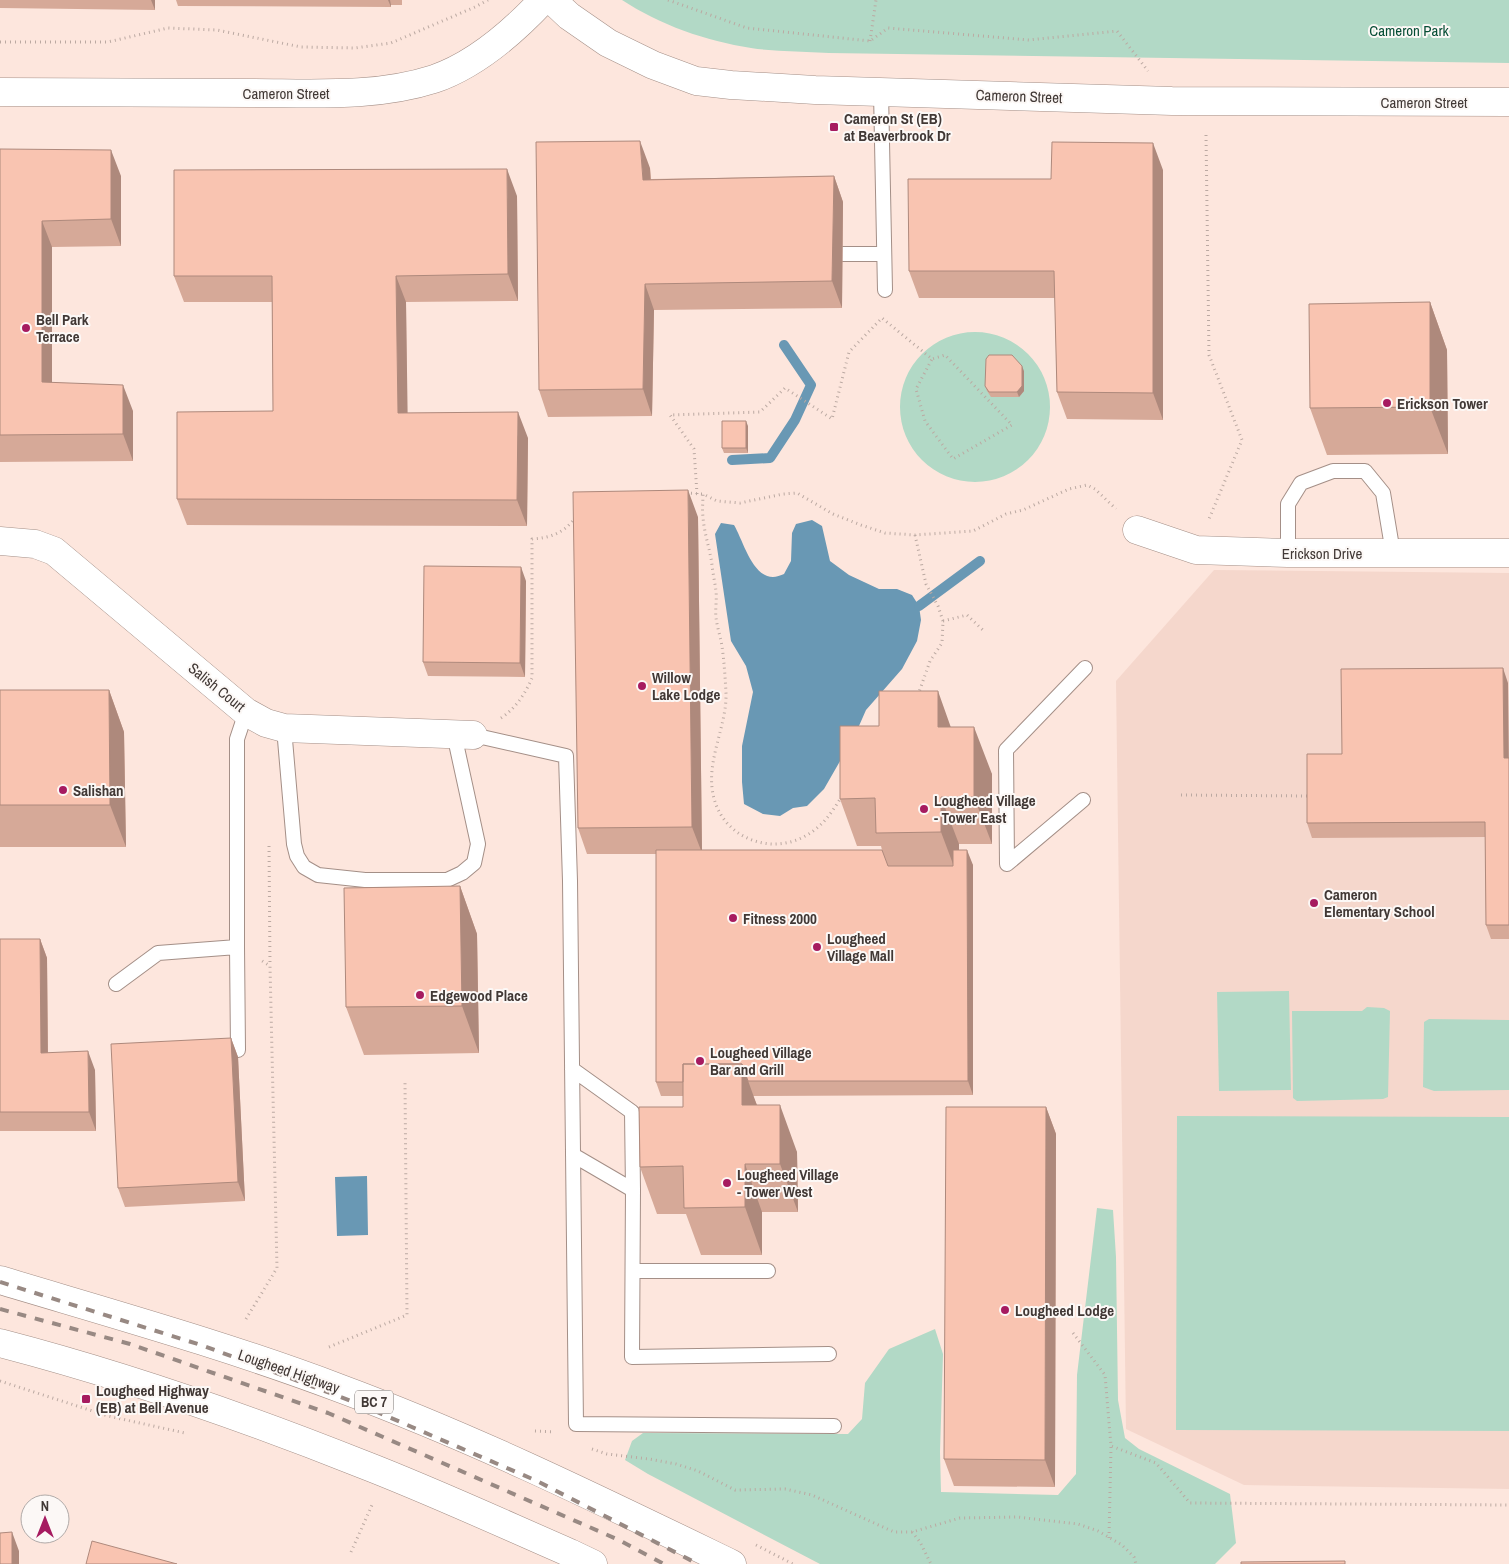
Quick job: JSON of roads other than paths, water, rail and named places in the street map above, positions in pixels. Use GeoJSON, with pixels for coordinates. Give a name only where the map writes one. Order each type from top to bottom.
{"type":"FeatureCollection","features":[{"type":"Feature","properties":{"kind":"street","name":"Cameron Street"},"geometry":{"type":"LineString","coordinates":[[0,92],[335,93],[401,87],[434,78],[464,66],[520,25],[543,0]]}},
{"type":"Feature","properties":{"kind":"street","name":"Cameron Street"},"geometry":{"type":"LineString","coordinates":[[552,0],[569,16],[608,43],[653,65],[696,80],[731,85],[881,92],[1172,101],[1509,102]]}},
{"type":"Feature","properties":{"kind":"street","name":"Erickson Drive"},"geometry":{"type":"LineString","coordinates":[[1137,530],[1196,550],[1509,553]]}},
{"type":"Feature","properties":{"kind":"street","name":"Salish Court"},"geometry":{"type":"LineString","coordinates":[[0,541],[35,544],[54,552],[246,712],[266,723],[284,728],[464,735]]}},
{"type":"Feature","properties":{"kind":"street","name":"Lougheed Highway"},"geometry":{"type":"LineString","coordinates":[[0,1280],[218,1346],[339,1388],[542,1472],[732,1564]]}},
{"type":"Feature","properties":{"kind":"street"},"geometry":{"type":"LineString","coordinates":[[0,1344],[45,1355],[183,1398],[353,1461],[593,1564]]}},
{"type":"Feature","properties":{"kind":"lane"},"geometry":{"type":"LineString","coordinates":[[881,92],[885,290]]}},
{"type":"Feature","properties":{"kind":"lane"},"geometry":{"type":"LineString","coordinates":[[843,254],[884,254]]}},
{"type":"Feature","properties":{"kind":"lane"},"geometry":{"type":"LineString","coordinates":[[1288,552],[1288,504],[1300,483],[1333,470],[1364,471],[1384,493],[1393,553]]}},
{"type":"Feature","properties":{"kind":"lane"},"geometry":{"type":"LineString","coordinates":[[1083,800],[1007,864],[1006,750],[1085,668]]}},
{"type":"Feature","properties":{"kind":"lane"},"geometry":{"type":"LineString","coordinates":[[238,1050],[237,739],[246,712]]}},
{"type":"Feature","properties":{"kind":"lane"},"geometry":{"type":"LineString","coordinates":[[284,728],[294,844],[297,856],[304,867],[318,875],[365,880],[447,880],[462,873],[474,863],[478,844],[464,735],[566,756],[570,881],[576,1424],[834,1426]]}},
{"type":"Feature","properties":{"kind":"lane"},"geometry":{"type":"LineString","coordinates":[[116,984],[158,953],[237,947]]}},
{"type":"Feature","properties":{"kind":"lane"},"geometry":{"type":"LineString","coordinates":[[572,1069],[632,1112],[632,1357],[830,1354]]}},
{"type":"Feature","properties":{"kind":"lane"},"geometry":{"type":"LineString","coordinates":[[573,1155],[633,1190]]}},
{"type":"Feature","properties":{"kind":"lane"},"geometry":{"type":"LineString","coordinates":[[633,1271],[768,1270]]}},
{"type":"Feature","properties":{"kind":"water"},"geometry":{"type":"Polygon","coordinates":[[[812,520],[822,526],[830,561],[849,575],[879,589],[897,589],[912,595],[919,606],[921,620],[917,641],[902,669],[866,710],[855,735],[824,789],[807,806],[793,808],[780,816],[763,814],[744,804],[742,746],[753,692],[746,666],[731,641],[715,534],[721,523],[734,525],[754,565],[759,571],[774,577],[784,574],[791,561],[792,533],[796,524],[812,520]]]}},
{"type":"Feature","properties":{"kind":"water"},"geometry":{"type":"Polygon","coordinates":[[[367,1176],[368,1235],[337,1236],[335,1177],[367,1176]]]}},
{"type":"Feature","properties":{"kind":"waterway"},"geometry":{"type":"LineString","coordinates":[[732,460],[770,458],[795,420],[811,385],[784,345]]}},
{"type":"Feature","properties":{"kind":"waterway"},"geometry":{"type":"LineString","coordinates":[[919,606],[980,561]]}},
{"type":"Feature","properties":{"kind":"railway"},"geometry":{"type":"LineString","coordinates":[[0,1282],[204,1346],[354,1402],[537,1481],[698,1564]]}},
{"type":"Feature","properties":{"kind":"railway"},"geometry":{"type":"LineString","coordinates":[[0,1309],[130,1344],[328,1413],[619,1540],[664,1564]]}},
{"type":"Feature","properties":{"kind":"place","name":"Cameron St (EB) at Beaverbrook Dr"},"geometry":{"type":"Point","coordinates":[834,127]}},
{"type":"Feature","properties":{"kind":"place","name":"Bell Park Terrace"},"geometry":{"type":"Point","coordinates":[26,328]}},
{"type":"Feature","properties":{"kind":"place","name":"Erickson Tower"},"geometry":{"type":"Point","coordinates":[1387,403]}},
{"type":"Feature","properties":{"kind":"place","name":"Willow Lake Lodge"},"geometry":{"type":"Point","coordinates":[642,686]}},
{"type":"Feature","properties":{"kind":"place","name":"Salishan"},"geometry":{"type":"Point","coordinates":[63,790]}},
{"type":"Feature","properties":{"kind":"place","name":"Lougheed Village - Tower East"},"geometry":{"type":"Point","coordinates":[924,809]}},
{"type":"Feature","properties":{"kind":"place","name":"Cameron Elementary School"},"geometry":{"type":"Point","coordinates":[1314,903]}},
{"type":"Feature","properties":{"kind":"place","name":"Fitness 2000"},"geometry":{"type":"Point","coordinates":[733,918]}},
{"type":"Feature","properties":{"kind":"place","name":"Lougheed Village Mall"},"geometry":{"type":"Point","coordinates":[817,947]}},
{"type":"Feature","properties":{"kind":"place","name":"Edgewood Place"},"geometry":{"type":"Point","coordinates":[420,995]}},
{"type":"Feature","properties":{"kind":"place","name":"Lougheed Village Bar and Grill"},"geometry":{"type":"Point","coordinates":[700,1061]}},
{"type":"Feature","properties":{"kind":"place","name":"Lougheed Village - Tower West"},"geometry":{"type":"Point","coordinates":[727,1183]}},
{"type":"Feature","properties":{"kind":"place","name":"Lougheed Lodge"},"geometry":{"type":"Point","coordinates":[1005,1310]}},
{"type":"Feature","properties":{"kind":"place","name":"Lougheed Highway (EB) at Bell Avenue"},"geometry":{"type":"Point","coordinates":[86,1399]}},
{"type":"Feature","properties":{"kind":"park label","name":"Cameron Park"},"geometry":{"type":"Point","coordinates":[1409,30]}}]}
